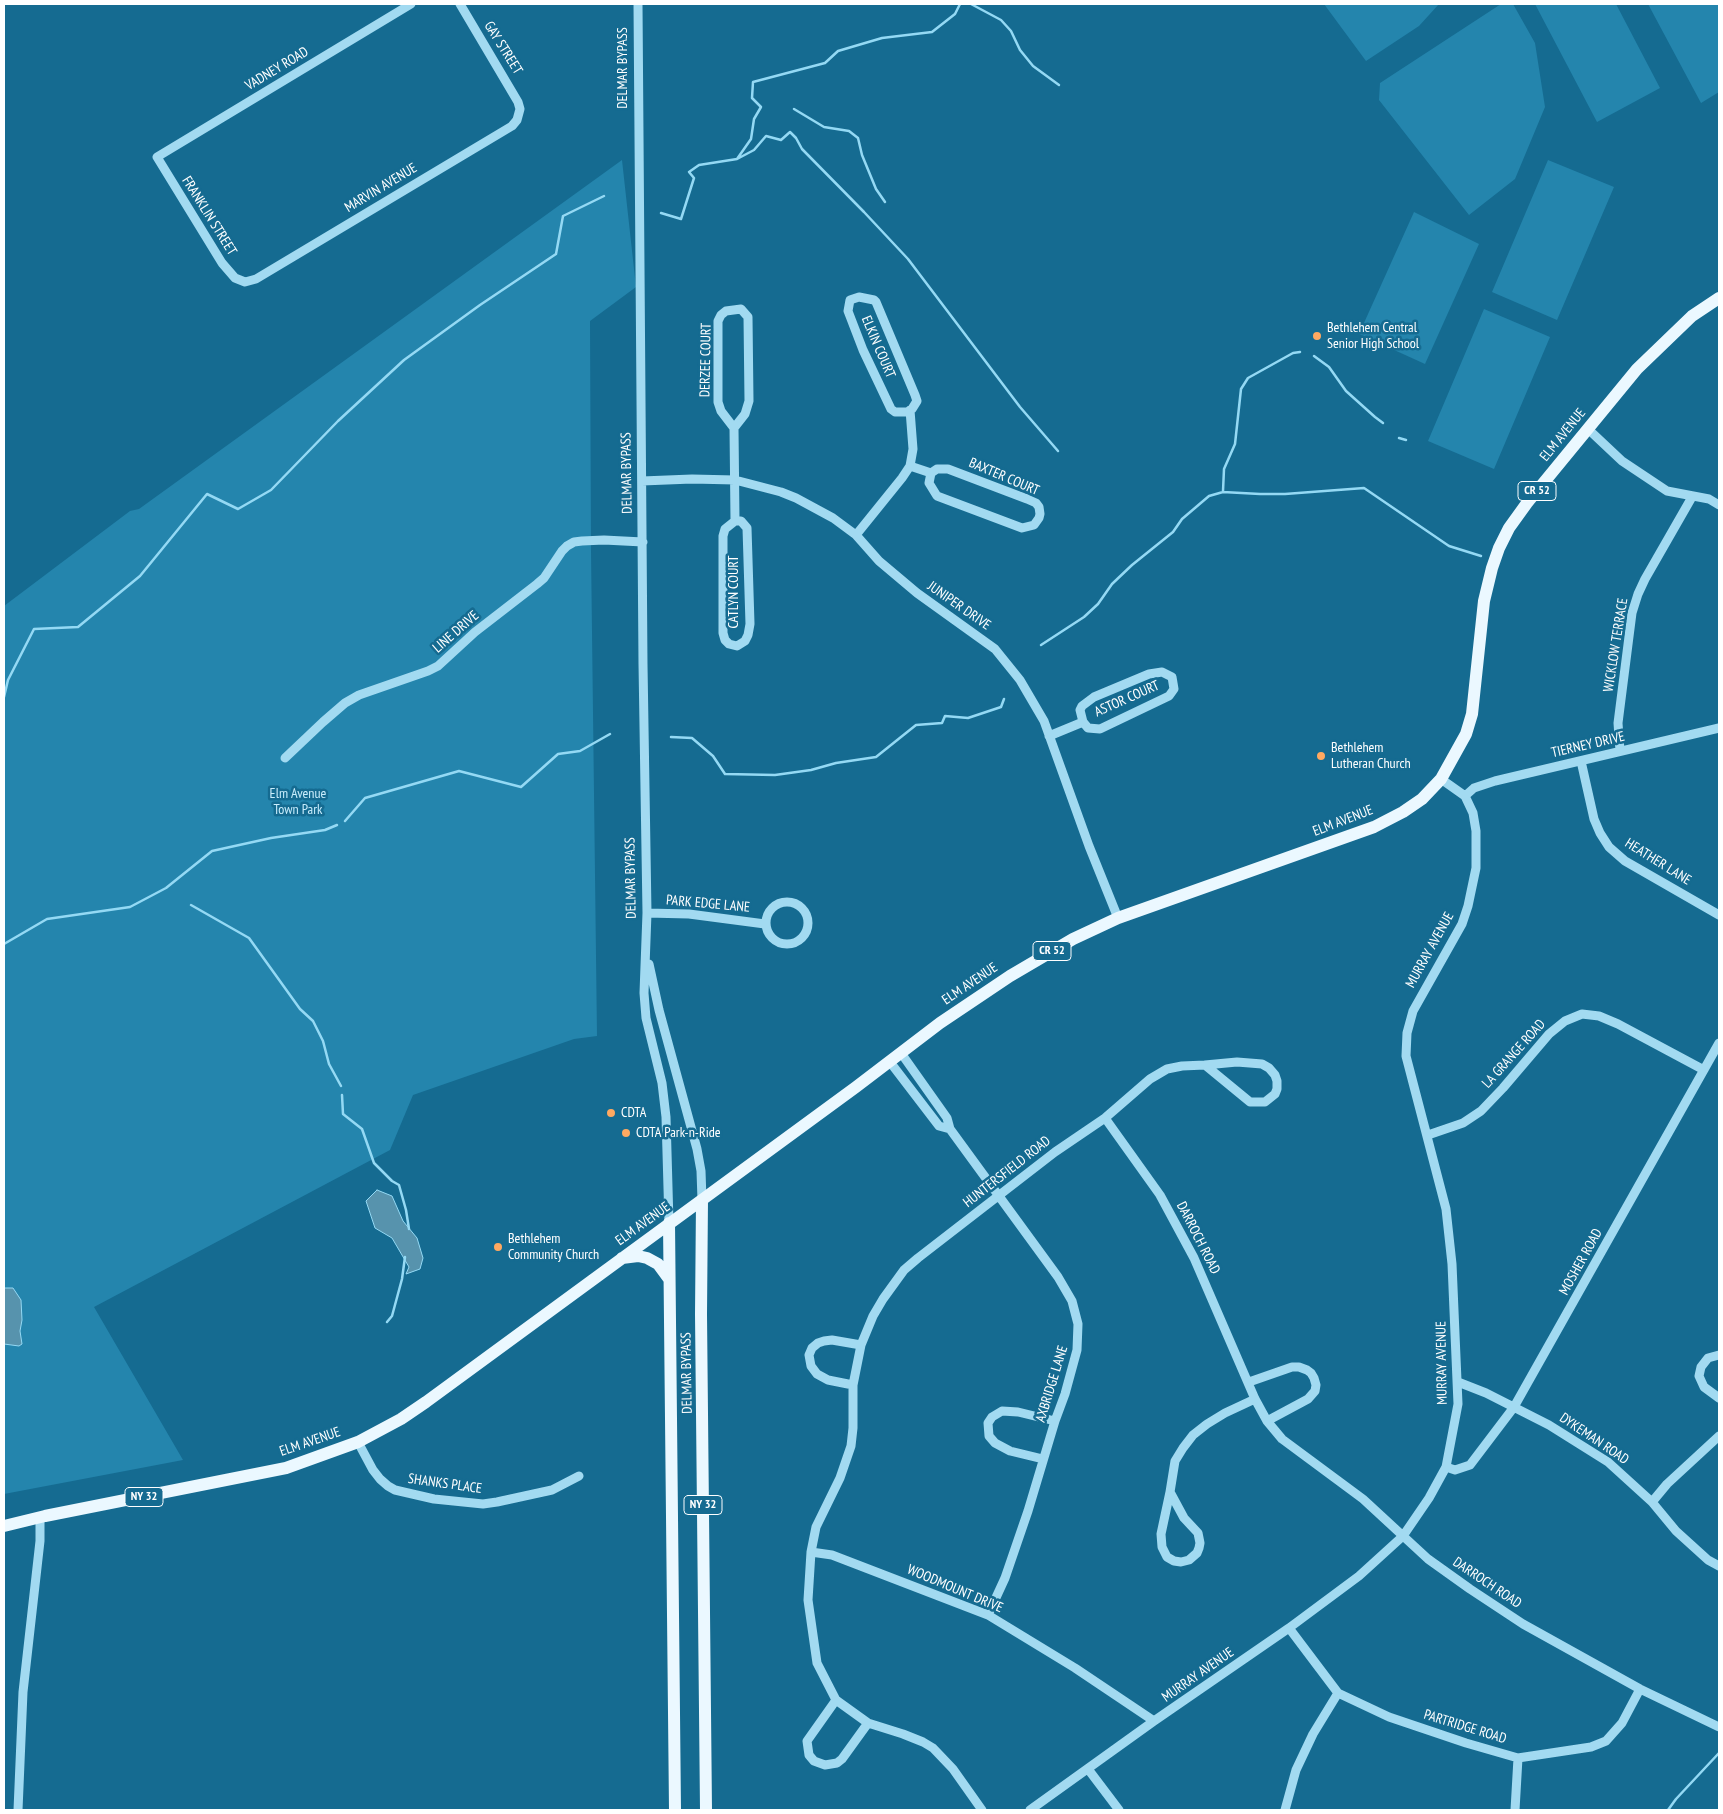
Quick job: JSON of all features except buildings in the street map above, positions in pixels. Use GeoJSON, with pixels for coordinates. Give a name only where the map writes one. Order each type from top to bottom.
{"type":"FeatureCollection","features":[{"type":"Feature","properties":{"kind":"main road","name":"ELM AVENUE"},"geometry":{"type":"LineString","coordinates":[[4,1526],[286,1468],[358,1442],[426,1402],[669,1222],[702,1200],[890,1062],[940,1023],[1010,976],[1073,940],[1118,918],[1374,827],[1403,812],[1422,799],[1442,779],[1466,734],[1472,714],[1484,601],[1492,568],[1509,528],[1527,503],[1637,369],[1692,316],[1719,298]]}},
{"type":"Feature","properties":{"kind":"main road","name":"DELMAR BYPASS"},"geometry":{"type":"LineString","coordinates":[[702,1200],[701,1314],[706,1810]]}},
{"type":"Feature","properties":{"kind":"main road","name":"DELMAR BYPASS"},"geometry":{"type":"LineString","coordinates":[[669,1222],[675,1810]]}},
{"type":"Feature","properties":{"kind":"main road"},"geometry":{"type":"LineString","coordinates":[[622,1258],[638,1256],[647,1258],[658,1264],[670,1279]]}},
{"type":"Feature","properties":{"kind":"street","name":"VADNEY ROAD"},"geometry":{"type":"LineString","coordinates":[[157,157],[411,4]]}},
{"type":"Feature","properties":{"kind":"street","name":"GAY STREET"},"geometry":{"type":"LineString","coordinates":[[460,4],[512,90],[520,109]]}},
{"type":"Feature","properties":{"kind":"street","name":"DELMAR BYPASS"},"geometry":{"type":"LineString","coordinates":[[638,4],[643,664],[647,913],[644,993],[646,1018],[662,1083],[666,1117],[669,1222]]}},
{"type":"Feature","properties":{"kind":"street","name":"MARVIN AVENUE"},"geometry":{"type":"LineString","coordinates":[[245,282],[256,279],[512,126],[517,120],[520,109]]}},
{"type":"Feature","properties":{"kind":"street","name":"FRANKLIN STREET"},"geometry":{"type":"LineString","coordinates":[[157,157],[222,263],[235,278],[245,282]]}},
{"type":"Feature","properties":{"kind":"street","name":"ELKIN COURT"},"geometry":{"type":"LineString","coordinates":[[910,410],[907,412],[895,412],[888,405],[848,311],[850,300],[859,296],[876,302],[916,395],[917,401],[910,410],[913,449],[910,466]]}},
{"type":"Feature","properties":{"kind":"street","name":"DERZEE COURT"},"geometry":{"type":"LineString","coordinates":[[740,309],[748,317],[749,400],[745,414],[734,428],[721,412],[718,402],[718,321],[726,311],[740,309]]}},
{"type":"Feature","properties":{"kind":"street"},"geometry":{"type":"LineString","coordinates":[[734,428],[735,520]]}},
{"type":"Feature","properties":{"kind":"street"},"geometry":{"type":"LineString","coordinates":[[1588,429],[1622,461],[1667,491],[1709,499],[1719,505]]}},
{"type":"Feature","properties":{"kind":"street"},"geometry":{"type":"LineString","coordinates":[[856,535],[910,466]]}},
{"type":"Feature","properties":{"kind":"street","name":"BAXTER COURT"},"geometry":{"type":"LineString","coordinates":[[910,466],[931,473],[937,470],[948,469],[1036,503],[1039,507],[1039,518],[1034,525],[1022,528],[937,496],[930,487],[931,473]]}},
{"type":"Feature","properties":{"kind":"street","name":"JUNIPER DRIVE"},"geometry":{"type":"LineString","coordinates":[[642,481],[735,480],[781,492],[796,498],[833,518],[856,535],[880,561],[917,593],[995,648],[1020,680],[1044,721],[1089,846],[1118,918]]}},
{"type":"Feature","properties":{"kind":"street","name":"WICKLOW TERRACE"},"geometry":{"type":"LineString","coordinates":[[1620,751],[1618,723],[1632,613],[1645,579],[1692,497]]}},
{"type":"Feature","properties":{"kind":"street","name":"CATLYN COURT"},"geometry":{"type":"LineString","coordinates":[[735,520],[741,521],[747,528],[750,624],[745,641],[737,646],[729,644],[725,640],[723,633],[723,536],[725,529],[735,520]]}},
{"type":"Feature","properties":{"kind":"street","name":"LINE DRIVE"},"geometry":{"type":"LineString","coordinates":[[285,758],[323,722],[352,699],[367,692],[428,672],[438,666],[475,632],[537,584],[567,546],[574,542],[604,540],[643,542]]}},
{"type":"Feature","properties":{"kind":"street","name":"ASTOR COURT"},"geometry":{"type":"LineString","coordinates":[[1162,672],[1172,677],[1174,689],[1169,696],[1160,702],[1100,729],[1088,728],[1083,722],[1080,710],[1082,706],[1094,697],[1150,674],[1162,672]]}},
{"type":"Feature","properties":{"kind":"street","name":"ASTOR COURT"},"geometry":{"type":"LineString","coordinates":[[1049,736],[1083,722]]}},
{"type":"Feature","properties":{"kind":"street","name":"TIERNEY DRIVE"},"geometry":{"type":"LineString","coordinates":[[1465,796],[1474,788],[1494,781],[1719,728]]}},
{"type":"Feature","properties":{"kind":"street","name":"HEATHER LANE"},"geometry":{"type":"LineString","coordinates":[[1581,761],[1594,819],[1609,847],[1625,861],[1719,915]]}},
{"type":"Feature","properties":{"kind":"street"},"geometry":{"type":"LineString","coordinates":[[1442,779],[1465,796]]}},
{"type":"Feature","properties":{"kind":"street","name":"MURRAY AVENUE"},"geometry":{"type":"LineString","coordinates":[[1030,1810],[1154,1721],[1289,1628],[1359,1576],[1404,1536],[1446,1468],[1458,1404],[1452,1264],[1446,1209],[1406,1056],[1407,1033],[1411,1016],[1420,996],[1462,924],[1468,906],[1476,868],[1476,831],[1473,813],[1465,796]]}},
{"type":"Feature","properties":{"kind":"street","name":"PARK EDGE LANE"},"geometry":{"type":"LineString","coordinates":[[787,902],[794,903],[805,912],[808,926],[802,938],[796,942],[782,944],[770,937],[765,924],[766,917],[774,906],[787,902]]}},
{"type":"Feature","properties":{"kind":"street","name":"PARK EDGE LANE"},"geometry":{"type":"LineString","coordinates":[[647,913],[689,914],[765,924]]}},
{"type":"Feature","properties":{"kind":"street","name":"DELMAR BYPASS"},"geometry":{"type":"LineString","coordinates":[[647,942],[652,982],[698,1150],[702,1200]]}},
{"type":"Feature","properties":{"kind":"street","name":"LA GRANGE ROAD"},"geometry":{"type":"LineString","coordinates":[[1428,1135],[1463,1123],[1481,1111],[1549,1034],[1566,1021],[1582,1014],[1599,1016],[1612,1021],[1704,1070]]}},
{"type":"Feature","properties":{"kind":"street","name":"MOSHER ROAD"},"geometry":{"type":"LineString","coordinates":[[1446,1468],[1455,1470],[1470,1464],[1514,1407],[1719,1043]]}},
{"type":"Feature","properties":{"kind":"street","name":"AXBRIDGE LANE"},"geometry":{"type":"LineString","coordinates":[[901,1053],[947,1118],[950,1129],[1058,1277],[1072,1301],[1078,1324],[1077,1350],[1065,1394],[1008,1570],[988,1616]]}},
{"type":"Feature","properties":{"kind":"street"},"geometry":{"type":"LineString","coordinates":[[656,1058],[672,1056]]}},
{"type":"Feature","properties":{"kind":"street","name":"AXBRIDGE LANE"},"geometry":{"type":"LineString","coordinates":[[890,1062],[939,1126],[950,1129]]}},
{"type":"Feature","properties":{"kind":"street","name":"HUNTERSFIELD ROAD"},"geometry":{"type":"LineString","coordinates":[[982,1810],[953,1769],[933,1748],[903,1734],[868,1723],[836,1700],[817,1663],[808,1600],[811,1552],[816,1527],[840,1478],[852,1446],[854,1428],[853,1385],[861,1345],[873,1316],[904,1270],[1055,1152],[1104,1118],[1150,1079],[1167,1070],[1182,1066],[1237,1062],[1262,1064],[1269,1068],[1275,1076],[1278,1089],[1269,1100],[1258,1103],[1250,1102],[1205,1065]]}},
{"type":"Feature","properties":{"kind":"street"},"geometry":{"type":"LineString","coordinates":[[918,1098],[928,1091]]}},
{"type":"Feature","properties":{"kind":"street","name":"DARROCH ROAD"},"geometry":{"type":"LineString","coordinates":[[1104,1118],[1160,1195],[1194,1258],[1255,1399],[1267,1421],[1282,1439],[1362,1499],[1428,1559],[1470,1590],[1523,1624],[1640,1689],[1719,1727]]}},
{"type":"Feature","properties":{"kind":"street"},"geometry":{"type":"LineString","coordinates":[[853,1385],[828,1380],[817,1374],[811,1366],[809,1355],[812,1348],[824,1341],[832,1340],[861,1345]]}},
{"type":"Feature","properties":{"kind":"street"},"geometry":{"type":"LineString","coordinates":[[1719,1355],[1708,1358],[1699,1376],[1704,1387],[1719,1398]]}},
{"type":"Feature","properties":{"kind":"street"},"geometry":{"type":"LineString","coordinates":[[1249,1382],[1292,1367],[1300,1367],[1307,1370],[1314,1378],[1315,1391],[1308,1399],[1267,1421]]}},
{"type":"Feature","properties":{"kind":"street","name":"DYKEMAN ROAD"},"geometry":{"type":"LineString","coordinates":[[1458,1382],[1514,1407],[1569,1437],[1608,1462],[1652,1502],[1676,1531],[1708,1560],[1719,1566]]}},
{"type":"Feature","properties":{"kind":"street"},"geometry":{"type":"LineString","coordinates":[[1170,1492],[1184,1518],[1198,1533],[1200,1543],[1197,1553],[1189,1560],[1181,1562],[1167,1557],[1162,1547],[1161,1534],[1175,1461],[1194,1435],[1207,1424],[1255,1399]]}},
{"type":"Feature","properties":{"kind":"street"},"geometry":{"type":"LineString","coordinates":[[1043,1459],[1010,1451],[995,1443],[989,1436],[988,1423],[992,1417],[1002,1411],[1018,1412],[1055,1421]]}},
{"type":"Feature","properties":{"kind":"street"},"geometry":{"type":"LineString","coordinates":[[1652,1502],[1667,1484],[1719,1436]]}},
{"type":"Feature","properties":{"kind":"street","name":"SHANKS PLACE"},"geometry":{"type":"LineString","coordinates":[[358,1442],[373,1470],[388,1486],[395,1490],[434,1499],[483,1504],[497,1502],[552,1490],[579,1476]]}},
{"type":"Feature","properties":{"kind":"street"},"geometry":{"type":"LineString","coordinates":[[18,1810],[23,1692],[40,1541],[40,1518]]}},
{"type":"Feature","properties":{"kind":"street","name":"WOODMOUNT DRIVE"},"geometry":{"type":"LineString","coordinates":[[811,1552],[832,1555],[988,1616],[1075,1668],[1154,1721]]}},
{"type":"Feature","properties":{"kind":"street","name":"PARTRIDGE ROAD"},"geometry":{"type":"LineString","coordinates":[[1289,1628],[1338,1693],[1389,1717],[1518,1758],[1591,1747],[1606,1740],[1622,1723],[1640,1689]]}},
{"type":"Feature","properties":{"kind":"street"},"geometry":{"type":"LineString","coordinates":[[1285,1810],[1296,1770],[1312,1734],[1338,1693]]}},
{"type":"Feature","properties":{"kind":"street"},"geometry":{"type":"LineString","coordinates":[[836,1700],[807,1741],[809,1755],[814,1761],[825,1765],[837,1763],[842,1759],[868,1723]]}},
{"type":"Feature","properties":{"kind":"street"},"geometry":{"type":"LineString","coordinates":[[1515,1810],[1518,1758]]}},
{"type":"Feature","properties":{"kind":"street"},"geometry":{"type":"LineString","coordinates":[[1088,1769],[1119,1810]]}},
{"type":"Feature","properties":{"kind":"green space"},"geometry":{"type":"Polygon","coordinates":[[[1324,4],[1439,4],[1419,26],[1366,61],[1324,4]]]}},
{"type":"Feature","properties":{"kind":"green space"},"geometry":{"type":"Polygon","coordinates":[[[1501,4],[1513,4],[1535,43],[1545,107],[1515,179],[1469,215],[1379,100],[1380,83],[1501,4]]]}},
{"type":"Feature","properties":{"kind":"green space"},"geometry":{"type":"Polygon","coordinates":[[[1535,4],[1616,4],[1660,88],[1597,122],[1535,4]]]}},
{"type":"Feature","properties":{"kind":"green space"},"geometry":{"type":"Polygon","coordinates":[[[1648,4],[1719,4],[1719,92],[1701,103],[1648,4]]]}},
{"type":"Feature","properties":{"kind":"green space","name":"Elm Avenue Town Park"},"geometry":{"type":"Polygon","coordinates":[[[622,160],[636,287],[590,321],[597,1036],[574,1039],[413,1095],[390,1150],[94,1307],[183,1460],[4,1494],[4,606],[130,511],[139,509],[622,160]]]}},
{"type":"Feature","properties":{"kind":"green space"},"geometry":{"type":"Polygon","coordinates":[[[1548,160],[1614,187],[1557,320],[1492,292],[1548,160]]]}},
{"type":"Feature","properties":{"kind":"green space"},"geometry":{"type":"Polygon","coordinates":[[[1414,212],[1479,244],[1425,364],[1359,334],[1414,212]]]}},
{"type":"Feature","properties":{"kind":"green space"},"geometry":{"type":"Polygon","coordinates":[[[1484,309],[1550,337],[1494,469],[1428,441],[1484,309]]]}},
{"type":"Feature","properties":{"kind":"shaded area"},"geometry":{"type":"Polygon","coordinates":[[[377,1190],[392,1196],[403,1221],[417,1238],[423,1258],[420,1269],[406,1274],[409,1267],[392,1238],[375,1228],[366,1201],[377,1190]]]}},
{"type":"Feature","properties":{"kind":"shaded area"},"geometry":{"type":"Polygon","coordinates":[[[4,1288],[13,1288],[21,1300],[22,1320],[20,1331],[22,1344],[19,1346],[4,1344],[4,1288]]]}},
{"type":"Feature","properties":{"kind":"waterway"},"geometry":{"type":"LineString","coordinates":[[661,213],[681,219],[694,178],[689,172],[699,165],[737,159],[751,139],[754,119],[761,107],[752,98],[753,82],[825,63],[838,51],[882,38],[932,32],[955,14],[960,4]]}},
{"type":"Feature","properties":{"kind":"waterway"},"geometry":{"type":"LineString","coordinates":[[971,4],[1001,20],[1011,31],[1020,50],[1033,66],[1059,85]]}},
{"type":"Feature","properties":{"kind":"waterway"},"geometry":{"type":"LineString","coordinates":[[794,109],[824,127],[849,131],[858,138],[862,155],[876,189],[885,202]]}},
{"type":"Feature","properties":{"kind":"waterway"},"geometry":{"type":"LineString","coordinates":[[737,159],[754,150],[766,136],[781,140],[790,132],[802,149],[908,259],[1020,407],[1058,451]]}},
{"type":"Feature","properties":{"kind":"waterway"},"geometry":{"type":"LineString","coordinates":[[4,697],[8,680],[34,629],[78,627],[140,576],[207,494],[238,509],[271,490],[338,421],[404,360],[480,305],[556,254],[563,216],[604,196]]}},
{"type":"Feature","properties":{"kind":"waterway"},"geometry":{"type":"LineString","coordinates":[[1223,491],[1224,469],[1235,444],[1241,389],[1248,378],[1293,353],[1300,352]]}},
{"type":"Feature","properties":{"kind":"waterway"},"geometry":{"type":"LineString","coordinates":[[1314,356],[1329,367],[1346,391],[1383,423]]}},
{"type":"Feature","properties":{"kind":"waterway"},"geometry":{"type":"LineString","coordinates":[[1399,438],[1406,440]]}},
{"type":"Feature","properties":{"kind":"waterway"},"geometry":{"type":"LineString","coordinates":[[1041,645],[1084,617],[1098,604],[1112,584],[1173,532],[1182,519],[1209,496],[1223,492],[1285,494],[1364,488],[1449,546],[1481,556]]}},
{"type":"Feature","properties":{"kind":"waterway"},"geometry":{"type":"LineString","coordinates":[[671,737],[692,738],[713,756],[725,774],[775,775],[876,757],[916,725],[942,723],[945,716],[968,718],[1001,707],[1004,699]]}},
{"type":"Feature","properties":{"kind":"waterway"},"geometry":{"type":"LineString","coordinates":[[345,821],[365,798],[459,771],[521,787],[558,754],[580,751],[610,734]]}},
{"type":"Feature","properties":{"kind":"waterway"},"geometry":{"type":"LineString","coordinates":[[4,944],[47,919],[130,907],[166,888],[212,851],[271,838],[325,830],[337,825]]}},
{"type":"Feature","properties":{"kind":"waterway"},"geometry":{"type":"LineString","coordinates":[[191,905],[249,938],[300,1009],[313,1021],[323,1041],[329,1064],[341,1086]]}},
{"type":"Feature","properties":{"kind":"waterway"},"geometry":{"type":"LineString","coordinates":[[342,1095],[343,1114],[362,1129],[374,1163],[392,1181],[399,1185],[409,1229]]}},
{"type":"Feature","properties":{"kind":"waterway"},"geometry":{"type":"LineString","coordinates":[[387,1322],[392,1316],[402,1279],[405,1257]]}},
{"type":"Feature","properties":{"kind":"waterway"},"geometry":{"type":"LineString","coordinates":[[1668,1810],[1719,1753]]}},
{"type":"Feature","properties":{"kind":"place","name":"Bethlehem Central Senior High School"},"geometry":{"type":"Point","coordinates":[1317,336]}},
{"type":"Feature","properties":{"kind":"place","name":"Bethlehem Lutheran Church"},"geometry":{"type":"Point","coordinates":[1321,756]}},
{"type":"Feature","properties":{"kind":"place","name":"CDTA"},"geometry":{"type":"Point","coordinates":[611,1113]}},
{"type":"Feature","properties":{"kind":"place","name":"CDTA Park-n-Ride"},"geometry":{"type":"Point","coordinates":[626,1133]}},
{"type":"Feature","properties":{"kind":"place","name":"Bethlehem Community Church"},"geometry":{"type":"Point","coordinates":[498,1247]}}]}
